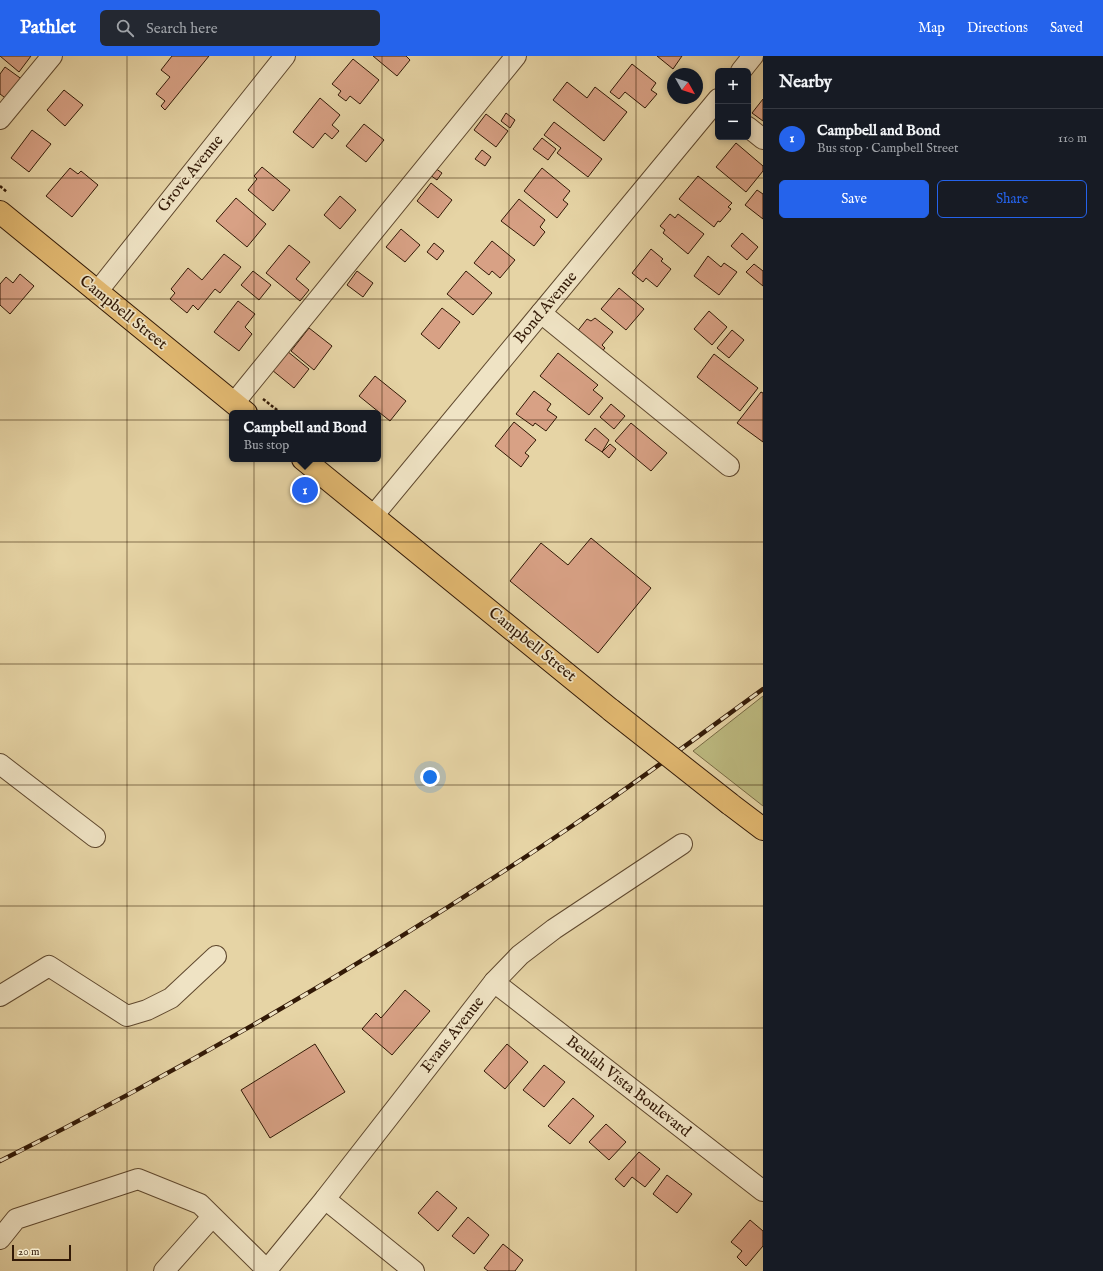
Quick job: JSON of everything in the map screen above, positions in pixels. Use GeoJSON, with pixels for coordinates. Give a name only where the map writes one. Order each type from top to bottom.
{"type":"FeatureCollection","features":[{"type":"Feature","properties":{"kind":"main road","name":"Campbell Street"},"geometry":{"type":"LineString","coordinates":[[0,212],[240,408]]}},
{"type":"Feature","properties":{"kind":"main road","name":"Campbell Street"},"geometry":{"type":"LineString","coordinates":[[307,462],[611,710],[763,830]]}},
{"type":"Feature","properties":{"kind":"street"},"geometry":{"type":"LineString","coordinates":[[0,119],[52,56]]}},
{"type":"Feature","properties":{"kind":"street","name":"Grove Avenue"},"geometry":{"type":"LineString","coordinates":[[97,292],[285,56]]}},
{"type":"Feature","properties":{"kind":"street"},"geometry":{"type":"LineString","coordinates":[[240,408],[516,56]]}},
{"type":"Feature","properties":{"kind":"street"},"geometry":{"type":"LineString","coordinates":[[743,68],[753,56]]}},
{"type":"Feature","properties":{"kind":"street","name":"Bond Avenue"},"geometry":{"type":"LineString","coordinates":[[373,516],[715,103]]}},
{"type":"Feature","properties":{"kind":"street"},"geometry":{"type":"LineString","coordinates":[[751,129],[763,139]]}},
{"type":"Feature","properties":{"kind":"street"},"geometry":{"type":"LineString","coordinates":[[541,313],[729,466]]}},
{"type":"Feature","properties":{"kind":"street"},"geometry":{"type":"LineString","coordinates":[[0,764],[95,837]]}},
{"type":"Feature","properties":{"kind":"street","name":"Evans Avenue"},"geometry":{"type":"LineString","coordinates":[[267,1271],[494,982],[520,955],[554,929],[682,844]]}},
{"type":"Feature","properties":{"kind":"street"},"geometry":{"type":"LineString","coordinates":[[0,996],[49,966],[127,1016],[147,1010],[171,998],[216,956]]}},
{"type":"Feature","properties":{"kind":"street","name":"Beulah Vista Boulevard"},"geometry":{"type":"LineString","coordinates":[[494,982],[763,1191]]}},
{"type":"Feature","properties":{"kind":"street"},"geometry":{"type":"LineString","coordinates":[[0,1240],[16,1219],[138,1179],[200,1204],[267,1271]]}},
{"type":"Feature","properties":{"kind":"street"},"geometry":{"type":"LineString","coordinates":[[325,1199],[414,1271]]}},
{"type":"Feature","properties":{"kind":"street"},"geometry":{"type":"LineString","coordinates":[[164,1271],[212,1217]]}},
{"type":"Feature","properties":{"kind":"shaded area"},"geometry":{"type":"Polygon","coordinates":[[[763,696],[763,806],[693,751],[763,696]]]}},
{"type":"Feature","properties":{"kind":"building"},"geometry":{"type":"Polygon","coordinates":[[[0,56],[31,56],[19,72],[0,56]]]}},
{"type":"Feature","properties":{"kind":"building"},"geometry":{"type":"Polygon","coordinates":[[[172,56],[209,56],[165,110],[161,106],[165,101],[156,94],[170,77],[161,70],[172,56]]]}},
{"type":"Feature","properties":{"kind":"building"},"geometry":{"type":"Polygon","coordinates":[[[373,56],[406,56],[410,60],[397,76],[373,56]]]}},
{"type":"Feature","properties":{"kind":"building"},"geometry":{"type":"Polygon","coordinates":[[[657,56],[682,56],[674,68],[657,56]]]}},
{"type":"Feature","properties":{"kind":"building"},"geometry":{"type":"Polygon","coordinates":[[[353,59],[379,80],[360,104],[350,96],[346,101],[338,95],[341,91],[332,84],[353,59]]]}},
{"type":"Feature","properties":{"kind":"building"},"geometry":{"type":"Polygon","coordinates":[[[632,64],[656,83],[651,90],[657,94],[645,108],[625,92],[619,99],[610,92],[632,64]]]}},
{"type":"Feature","properties":{"kind":"building"},"geometry":{"type":"Polygon","coordinates":[[[5,67],[23,80],[8,100],[0,94],[0,74],[5,67]]]}},
{"type":"Feature","properties":{"kind":"building"},"geometry":{"type":"Polygon","coordinates":[[[567,82],[587,98],[595,87],[627,112],[604,141],[553,100],[567,82]]]}},
{"type":"Feature","properties":{"kind":"building"},"geometry":{"type":"Polygon","coordinates":[[[64,90],[83,105],[65,126],[47,110],[64,90]]]}},
{"type":"Feature","properties":{"kind":"building"},"geometry":{"type":"Polygon","coordinates":[[[320,98],[340,115],[332,125],[339,131],[332,139],[325,133],[313,148],[293,132],[320,98]]]}},
{"type":"Feature","properties":{"kind":"building"},"geometry":{"type":"Polygon","coordinates":[[[763,99],[763,121],[752,113],[763,99]]]}},
{"type":"Feature","properties":{"kind":"building"},"geometry":{"type":"Polygon","coordinates":[[[506,113],[515,120],[510,128],[501,121],[506,113]]]}},
{"type":"Feature","properties":{"kind":"building"},"geometry":{"type":"Polygon","coordinates":[[[486,114],[508,131],[496,147],[474,130],[486,114]]]}},
{"type":"Feature","properties":{"kind":"building"},"geometry":{"type":"Polygon","coordinates":[[[554,122],[602,159],[588,177],[557,153],[561,148],[544,135],[554,122]]]}},
{"type":"Feature","properties":{"kind":"building"},"geometry":{"type":"Polygon","coordinates":[[[364,124],[384,140],[366,162],[346,146],[364,124]]]}},
{"type":"Feature","properties":{"kind":"building"},"geometry":{"type":"Polygon","coordinates":[[[32,130],[51,144],[29,172],[11,158],[32,130]]]}},
{"type":"Feature","properties":{"kind":"building"},"geometry":{"type":"Polygon","coordinates":[[[542,138],[556,149],[548,160],[533,149],[542,138]]]}},
{"type":"Feature","properties":{"kind":"building"},"geometry":{"type":"Polygon","coordinates":[[[736,143],[763,166],[763,171],[746,192],[716,167],[736,143]]]}},
{"type":"Feature","properties":{"kind":"building"},"geometry":{"type":"Polygon","coordinates":[[[482,150],[491,157],[485,166],[475,159],[482,150]]]}},
{"type":"Feature","properties":{"kind":"building"},"geometry":{"type":"Polygon","coordinates":[[[262,167],[290,190],[273,211],[248,190],[257,179],[254,176],[262,167]]]}},
{"type":"Feature","properties":{"kind":"building"},"geometry":{"type":"Polygon","coordinates":[[[70,168],[78,174],[81,171],[98,185],[72,217],[46,196],[70,168]]]}},
{"type":"Feature","properties":{"kind":"building"},"geometry":{"type":"Polygon","coordinates":[[[435,168],[442,173],[437,180],[430,175],[435,168]]]}},
{"type":"Feature","properties":{"kind":"building"},"geometry":{"type":"Polygon","coordinates":[[[542,168],[570,191],[563,200],[568,204],[557,218],[524,191],[542,168]]]}},
{"type":"Feature","properties":{"kind":"building"},"geometry":{"type":"Polygon","coordinates":[[[698,176],[732,203],[728,207],[731,209],[720,222],[718,221],[714,227],[679,199],[698,176]]]}},
{"type":"Feature","properties":{"kind":"building"},"geometry":{"type":"Polygon","coordinates":[[[431,183],[452,200],[438,218],[417,201],[431,183]]]}},
{"type":"Feature","properties":{"kind":"building"},"geometry":{"type":"Polygon","coordinates":[[[757,190],[763,194],[763,219],[745,205],[757,190]]]}},
{"type":"Feature","properties":{"kind":"building"},"geometry":{"type":"Polygon","coordinates":[[[340,196],[356,210],[340,229],[324,215],[340,196]]]}},
{"type":"Feature","properties":{"kind":"building"},"geometry":{"type":"Polygon","coordinates":[[[236,198],[266,224],[247,247],[216,221],[236,198]]]}},
{"type":"Feature","properties":{"kind":"building"},"geometry":{"type":"Polygon","coordinates":[[[519,199],[545,220],[540,227],[545,232],[534,246],[501,221],[519,199]]]}},
{"type":"Feature","properties":{"kind":"building"},"geometry":{"type":"Polygon","coordinates":[[[670,214],[675,218],[678,214],[704,234],[688,254],[663,233],[665,230],[660,226],[670,214]]]}},
{"type":"Feature","properties":{"kind":"building"},"geometry":{"type":"Polygon","coordinates":[[[401,229],[420,245],[405,262],[386,247],[401,229]]]}},
{"type":"Feature","properties":{"kind":"building"},"geometry":{"type":"Polygon","coordinates":[[[742,233],[758,247],[747,260],[731,246],[742,233]]]}},
{"type":"Feature","properties":{"kind":"building"},"geometry":{"type":"Polygon","coordinates":[[[492,241],[515,260],[500,278],[492,271],[489,275],[474,263],[492,241]]]}},
{"type":"Feature","properties":{"kind":"building"},"geometry":{"type":"Polygon","coordinates":[[[434,243],[444,251],[437,260],[427,252],[434,243]]]}},
{"type":"Feature","properties":{"kind":"building"},"geometry":{"type":"Polygon","coordinates":[[[289,245],[310,262],[296,279],[309,290],[300,301],[266,273],[289,245]]]}},
{"type":"Feature","properties":{"kind":"building"},"geometry":{"type":"Polygon","coordinates":[[[651,249],[663,259],[661,261],[671,269],[657,287],[646,278],[643,282],[632,273],[651,249]]]}},
{"type":"Feature","properties":{"kind":"building"},"geometry":{"type":"Polygon","coordinates":[[[224,254],[241,267],[220,293],[215,289],[198,310],[193,305],[187,313],[170,299],[175,293],[171,289],[188,268],[202,280],[224,254]]]}},
{"type":"Feature","properties":{"kind":"building"},"geometry":{"type":"Polygon","coordinates":[[[708,256],[721,267],[724,263],[737,272],[719,295],[694,276],[708,256]]]}},
{"type":"Feature","properties":{"kind":"building"},"geometry":{"type":"Polygon","coordinates":[[[754,264],[763,271],[763,286],[746,272],[754,264]]]}},
{"type":"Feature","properties":{"kind":"building"},"geometry":{"type":"Polygon","coordinates":[[[253,271],[271,285],[259,300],[241,285],[253,271]]]}},
{"type":"Feature","properties":{"kind":"building"},"geometry":{"type":"Polygon","coordinates":[[[357,271],[373,283],[363,297],[347,285],[357,271]]]}},
{"type":"Feature","properties":{"kind":"building"},"geometry":{"type":"Polygon","coordinates":[[[466,271],[492,293],[473,315],[447,294],[466,271]]]}},
{"type":"Feature","properties":{"kind":"building"},"geometry":{"type":"Polygon","coordinates":[[[20,274],[34,286],[10,314],[0,305],[0,284],[6,277],[13,283],[20,274]]]}},
{"type":"Feature","properties":{"kind":"building"},"geometry":{"type":"Polygon","coordinates":[[[619,288],[644,309],[626,330],[601,309],[619,288]]]}},
{"type":"Feature","properties":{"kind":"building"},"geometry":{"type":"Polygon","coordinates":[[[238,301],[255,314],[245,327],[252,334],[239,351],[214,332],[238,301]]]}},
{"type":"Feature","properties":{"kind":"building"},"geometry":{"type":"Polygon","coordinates":[[[442,308],[460,322],[439,349],[421,334],[442,308]]]}},
{"type":"Feature","properties":{"kind":"building"},"geometry":{"type":"Polygon","coordinates":[[[709,311],[727,327],[712,345],[694,329],[709,311]]]}},
{"type":"Feature","properties":{"kind":"building"},"geometry":{"type":"Polygon","coordinates":[[[595,318],[613,332],[602,345],[605,348],[598,356],[576,333],[587,319],[591,321],[595,318]]]}},
{"type":"Feature","properties":{"kind":"building"},"geometry":{"type":"Polygon","coordinates":[[[309,328],[332,346],[314,370],[291,351],[309,328]]]}},
{"type":"Feature","properties":{"kind":"building"},"geometry":{"type":"Polygon","coordinates":[[[732,330],[744,340],[729,358],[717,348],[732,330]]]}},
{"type":"Feature","properties":{"kind":"building"},"geometry":{"type":"Polygon","coordinates":[[[287,351],[309,369],[294,388],[272,370],[287,351]]]}},
{"type":"Feature","properties":{"kind":"building"},"geometry":{"type":"Polygon","coordinates":[[[558,353],[598,385],[593,390],[603,398],[589,415],[540,376],[558,353]]]}},
{"type":"Feature","properties":{"kind":"building"},"geometry":{"type":"Polygon","coordinates":[[[714,354],[758,388],[740,411],[697,377],[714,354]]]}},
{"type":"Feature","properties":{"kind":"building"},"geometry":{"type":"Polygon","coordinates":[[[375,376],[406,401],[390,421],[381,414],[381,410],[376,410],[359,396],[375,376]]]}},
{"type":"Feature","properties":{"kind":"building"},"geometry":{"type":"Polygon","coordinates":[[[534,391],[551,404],[547,410],[557,417],[546,431],[535,423],[533,426],[516,414],[534,391]]]}},
{"type":"Feature","properties":{"kind":"building"},"geometry":{"type":"Polygon","coordinates":[[[761,392],[763,393],[763,442],[737,423],[761,392]]]}},
{"type":"Feature","properties":{"kind":"building"},"geometry":{"type":"Polygon","coordinates":[[[611,404],[625,416],[614,429],[600,417],[611,404]]]}},
{"type":"Feature","properties":{"kind":"building"},"geometry":{"type":"Polygon","coordinates":[[[514,422],[536,440],[525,453],[529,456],[521,467],[495,446],[514,422]]]}},
{"type":"Feature","properties":{"kind":"building"},"geometry":{"type":"Polygon","coordinates":[[[631,423],[667,453],[651,471],[615,441],[631,423]]]}},
{"type":"Feature","properties":{"kind":"building"},"geometry":{"type":"Polygon","coordinates":[[[595,428],[609,440],[602,452],[585,440],[595,428]]]}},
{"type":"Feature","properties":{"kind":"building"},"geometry":{"type":"Polygon","coordinates":[[[610,444],[616,449],[609,458],[602,452],[610,444]]]}},
{"type":"Feature","properties":{"kind":"building"},"geometry":{"type":"Polygon","coordinates":[[[591,538],[651,588],[598,653],[510,581],[541,543],[568,565],[591,538]]]}},
{"type":"Feature","properties":{"kind":"building"},"geometry":{"type":"Polygon","coordinates":[[[405,990],[430,1011],[392,1055],[362,1029],[376,1013],[381,1018],[405,990]]]}},
{"type":"Feature","properties":{"kind":"building"},"geometry":{"type":"Polygon","coordinates":[[[315,1044],[345,1092],[270,1138],[241,1090],[315,1044]]]}},
{"type":"Feature","properties":{"kind":"building"},"geometry":{"type":"Polygon","coordinates":[[[507,1044],[528,1062],[505,1089],[484,1071],[507,1044]]]}},
{"type":"Feature","properties":{"kind":"building"},"geometry":{"type":"Polygon","coordinates":[[[544,1065],[565,1082],[544,1107],[523,1090],[544,1065]]]}},
{"type":"Feature","properties":{"kind":"building"},"geometry":{"type":"Polygon","coordinates":[[[573,1098],[594,1116],[570,1144],[548,1126],[573,1098]]]}},
{"type":"Feature","properties":{"kind":"building"},"geometry":{"type":"Polygon","coordinates":[[[606,1124],[626,1142],[609,1160],[589,1142],[606,1124]]]}},
{"type":"Feature","properties":{"kind":"building"},"geometry":{"type":"Polygon","coordinates":[[[639,1152],[660,1169],[645,1187],[632,1177],[624,1187],[615,1179],[639,1152]]]}},
{"type":"Feature","properties":{"kind":"building"},"geometry":{"type":"Polygon","coordinates":[[[667,1175],[692,1194],[677,1213],[653,1194],[667,1175]]]}},
{"type":"Feature","properties":{"kind":"building"},"geometry":{"type":"Polygon","coordinates":[[[437,1191],[457,1208],[438,1231],[418,1213],[437,1191]]]}},
{"type":"Feature","properties":{"kind":"building"},"geometry":{"type":"Polygon","coordinates":[[[468,1217],[489,1235],[474,1254],[452,1236],[468,1217]]]}},
{"type":"Feature","properties":{"kind":"building"},"geometry":{"type":"Polygon","coordinates":[[[750,1220],[763,1231],[763,1246],[746,1266],[737,1257],[742,1251],[731,1242],[750,1220]]]}},
{"type":"Feature","properties":{"kind":"building"},"geometry":{"type":"Polygon","coordinates":[[[503,1244],[523,1260],[515,1271],[488,1271],[484,1268],[503,1244]]]}},
{"type":"Feature","properties":{"kind":"railway"},"geometry":{"type":"LineString","coordinates":[[0,1161],[220,1044],[363,960],[503,872],[572,826],[763,689]]}},
{"type":"Feature","properties":{"kind":"place","name":"Campbell and Bond"},"geometry":{"type":"Point","coordinates":[305,490]}}]}
